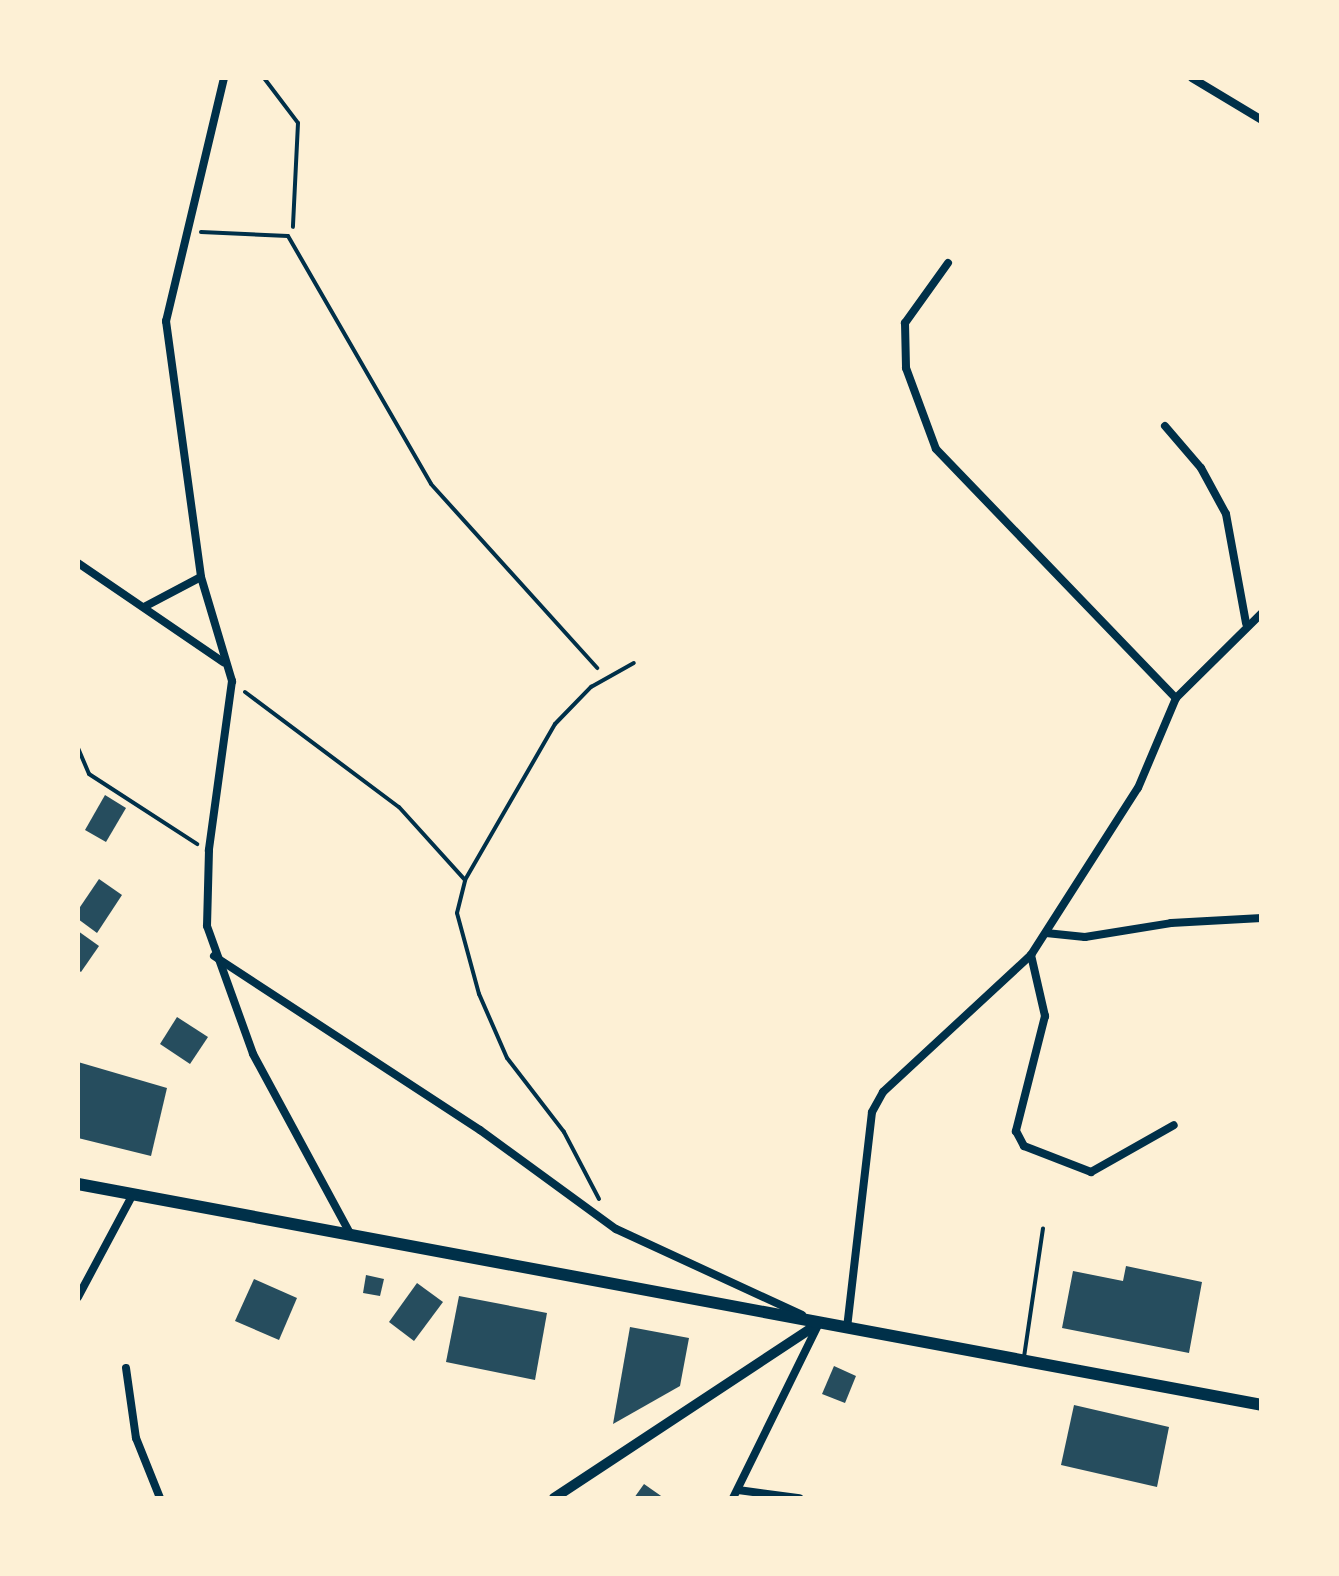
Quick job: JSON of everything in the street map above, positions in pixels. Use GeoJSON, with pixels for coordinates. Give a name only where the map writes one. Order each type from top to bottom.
{"type":"FeatureCollection","features":[{"type":"Feature","properties":{"kind":"main road"},"geometry":{"type":"LineString","coordinates":[[78,1184],[1262,1405]]}},
{"type":"Feature","properties":{"kind":"street"},"geometry":{"type":"LineString","coordinates":[[224,78],[166,322],[202,577],[223,662],[232,681],[209,850],[207,926],[214,955],[253,1054],[351,1235]]}},
{"type":"Feature","properties":{"kind":"street"},"geometry":{"type":"LineString","coordinates":[[1192,78],[1262,120]]}},
{"type":"Feature","properties":{"kind":"street"},"geometry":{"type":"LineString","coordinates":[[948,263],[905,323],[906,368],[936,449],[1176,698]]}},
{"type":"Feature","properties":{"kind":"street"},"geometry":{"type":"LineString","coordinates":[[1165,426],[1201,468],[1226,514],[1246,622]]}},
{"type":"Feature","properties":{"kind":"street"},"geometry":{"type":"LineString","coordinates":[[78,563],[223,662]]}},
{"type":"Feature","properties":{"kind":"street"},"geometry":{"type":"LineString","coordinates":[[144,607],[202,577]]}},
{"type":"Feature","properties":{"kind":"street"},"geometry":{"type":"LineString","coordinates":[[847,1328],[872,1112],[894,1076],[967,1019],[1031,955],[1138,788],[1176,698],[1246,622],[1262,613]]}},
{"type":"Feature","properties":{"kind":"street"},"geometry":{"type":"LineString","coordinates":[[1046,932],[1085,937],[1170,923],[1262,918]]}},
{"type":"Feature","properties":{"kind":"street"},"geometry":{"type":"LineString","coordinates":[[214,955],[480,1130],[616,1229],[819,1323]]}},
{"type":"Feature","properties":{"kind":"street"},"geometry":{"type":"LineString","coordinates":[[1031,955],[1045,1016],[1016,1131],[1024,1146],[1091,1172],[1174,1124]]}},
{"type":"Feature","properties":{"kind":"street"},"geometry":{"type":"LineString","coordinates":[[78,1297],[133,1194]]}},
{"type":"Feature","properties":{"kind":"street"},"geometry":{"type":"LineString","coordinates":[[799,1498],[735,1494],[819,1323]]}},
{"type":"Feature","properties":{"kind":"street"},"geometry":{"type":"LineString","coordinates":[[554,1498],[819,1323]]}},
{"type":"Feature","properties":{"kind":"street"},"geometry":{"type":"LineString","coordinates":[[126,1368],[136,1438],[160,1498]]}},
{"type":"Feature","properties":{"kind":"lane"},"geometry":{"type":"LineString","coordinates":[[1023,1361],[1043,1228]]}},
{"type":"Feature","properties":{"kind":"path"},"geometry":{"type":"LineString","coordinates":[[264,78],[298,123],[292,227]]}},
{"type":"Feature","properties":{"kind":"path"},"geometry":{"type":"LineString","coordinates":[[198,232],[288,236],[432,484],[597,668]]}},
{"type":"Feature","properties":{"kind":"path"},"geometry":{"type":"LineString","coordinates":[[616,1229],[564,1132],[507,1058],[479,994],[458,913],[465,880],[556,724],[591,687],[634,663]]}},
{"type":"Feature","properties":{"kind":"path"},"geometry":{"type":"LineString","coordinates":[[232,681],[399,807],[465,880]]}},
{"type":"Feature","properties":{"kind":"path"},"geometry":{"type":"LineString","coordinates":[[78,748],[89,774],[201,846]]}},
{"type":"Feature","properties":{"kind":"building"},"geometry":{"type":"Polygon","coordinates":[[[105,795],[126,808],[106,842],[85,830],[105,795]]]}},
{"type":"Feature","properties":{"kind":"building"},"geometry":{"type":"Polygon","coordinates":[[[99,879],[122,895],[97,933],[78,919],[78,910],[99,879]]]}},
{"type":"Feature","properties":{"kind":"building"},"geometry":{"type":"Polygon","coordinates":[[[78,931],[99,946],[81,972],[78,970],[78,931]]]}},
{"type":"Feature","properties":{"kind":"building"},"geometry":{"type":"Polygon","coordinates":[[[177,1017],[208,1037],[190,1064],[160,1044],[177,1017]]]}},
{"type":"Feature","properties":{"kind":"building"},"geometry":{"type":"Polygon","coordinates":[[[78,1062],[167,1088],[151,1156],[78,1138],[78,1062]]]}},
{"type":"Feature","properties":{"kind":"building"},"geometry":{"type":"Polygon","coordinates":[[[1126,1266],[1202,1282],[1189,1353],[1062,1328],[1073,1271],[1123,1281],[1126,1266]]]}},
{"type":"Feature","properties":{"kind":"building"},"geometry":{"type":"Polygon","coordinates":[[[366,1275],[384,1279],[380,1296],[363,1293],[366,1275]]]}},
{"type":"Feature","properties":{"kind":"building"},"geometry":{"type":"Polygon","coordinates":[[[254,1279],[297,1298],[279,1340],[235,1321],[254,1279]]]}},
{"type":"Feature","properties":{"kind":"building"},"geometry":{"type":"Polygon","coordinates":[[[417,1283],[443,1302],[414,1341],[389,1322],[417,1283]]]}},
{"type":"Feature","properties":{"kind":"building"},"geometry":{"type":"Polygon","coordinates":[[[459,1296],[547,1313],[535,1380],[446,1362],[459,1296]]]}},
{"type":"Feature","properties":{"kind":"building"},"geometry":{"type":"Polygon","coordinates":[[[630,1327],[689,1338],[680,1386],[613,1424],[630,1327]]]}},
{"type":"Feature","properties":{"kind":"building"},"geometry":{"type":"Polygon","coordinates":[[[834,1366],[856,1376],[845,1403],[822,1394],[834,1366]]]}},
{"type":"Feature","properties":{"kind":"building"},"geometry":{"type":"Polygon","coordinates":[[[1074,1405],[1169,1427],[1157,1487],[1061,1465],[1074,1405]]]}},
{"type":"Feature","properties":{"kind":"building"},"geometry":{"type":"Polygon","coordinates":[[[644,1484],[664,1498],[634,1498],[644,1484]]]}}]}
